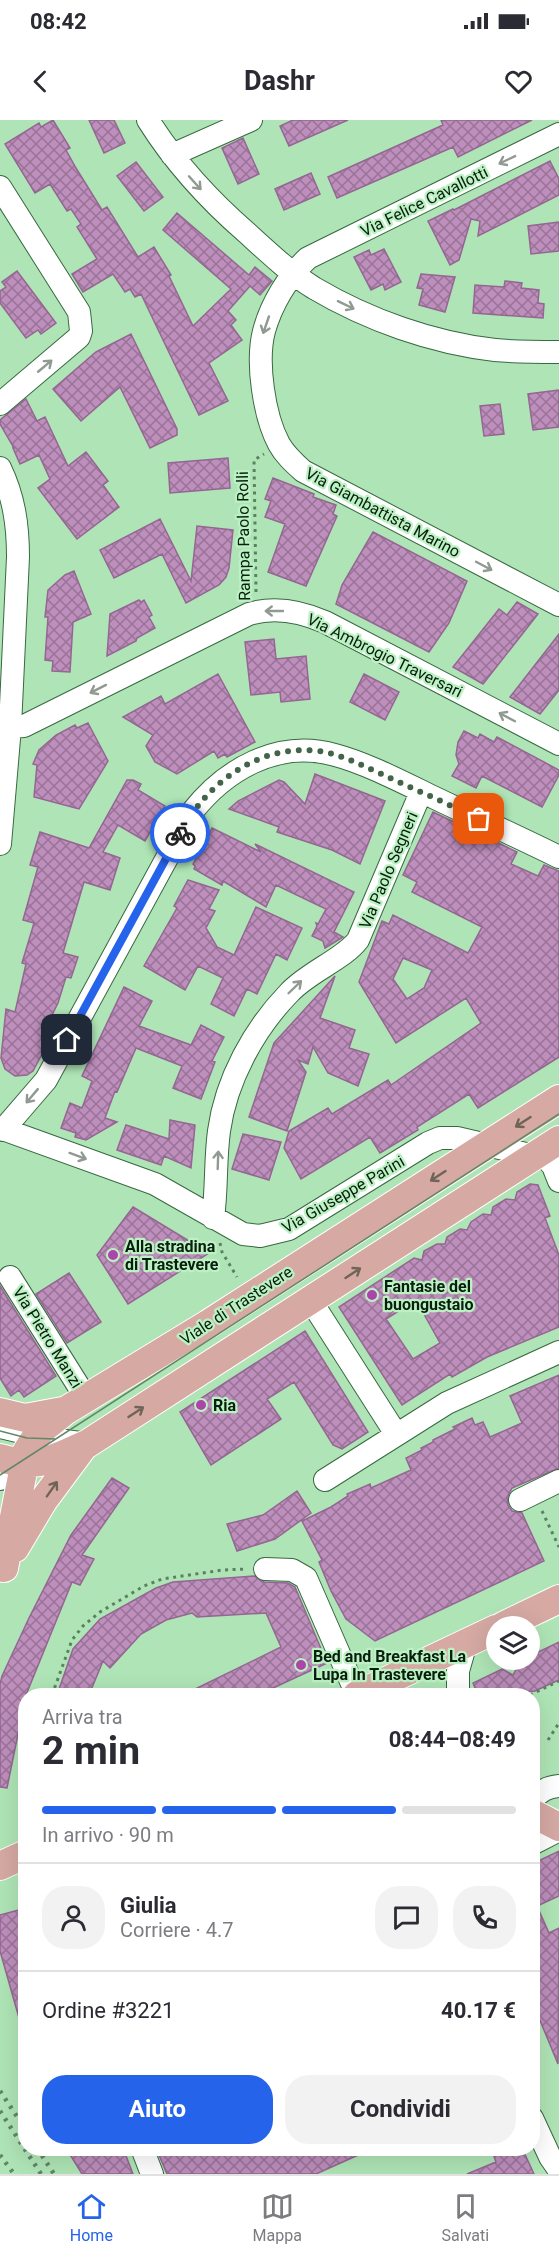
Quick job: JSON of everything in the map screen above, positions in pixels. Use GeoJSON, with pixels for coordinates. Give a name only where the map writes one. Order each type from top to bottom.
{"type":"FeatureCollection","features":[{"type":"Feature","properties":{"kind":"main road","name":"Viale di Trastevere"},"geometry":{"type":"LineString","coordinates":[[2,1572],[12,1461],[29,1446],[45,1438],[47,1424],[75,1404],[208,1324],[559,1099]]}},
{"type":"Feature","properties":{"kind":"main road"},"geometry":{"type":"LineString","coordinates":[[75,1404],[1,1422],[12,1461],[38,1464],[87,1444],[559,1140]]}},
{"type":"Feature","properties":{"kind":"main road"},"geometry":{"type":"LineString","coordinates":[[2,1572],[43,1501],[70,1463],[87,1444]]}},
{"type":"Feature","properties":{"kind":"main road"},"geometry":{"type":"LineString","coordinates":[[0,1523],[5,1544],[2,1572]]}},
{"type":"Feature","properties":{"kind":"main road"},"geometry":{"type":"LineString","coordinates":[[524,1616],[559,1599]]}},
{"type":"Feature","properties":{"kind":"main road"},"geometry":{"type":"LineString","coordinates":[[372,1688],[486,1634]]}},
{"type":"Feature","properties":{"kind":"main road"},"geometry":{"type":"LineString","coordinates":[[540,1818],[559,1829]]}},
{"type":"Feature","properties":{"kind":"main road"},"geometry":{"type":"LineString","coordinates":[[0,1866],[18,1858]]}},
{"type":"Feature","properties":{"kind":"street"},"geometry":{"type":"LineString","coordinates":[[148,120],[172,155],[213,202],[294,273],[340,302],[404,328],[477,347],[520,352],[559,352]]}},
{"type":"Feature","properties":{"kind":"street"},"geometry":{"type":"LineString","coordinates":[[172,155],[251,120]]}},
{"type":"Feature","properties":{"kind":"street","name":"Via Felice Cavallotti"},"geometry":{"type":"LineString","coordinates":[[294,273],[308,258],[559,134]]}},
{"type":"Feature","properties":{"kind":"street"},"geometry":{"type":"LineString","coordinates":[[0,187],[79,312],[81,331],[79,337],[0,404]]}},
{"type":"Feature","properties":{"kind":"street","name":"Via Giambattista Marino"},"geometry":{"type":"LineString","coordinates":[[294,273],[268,319],[263,334],[262,354],[268,414],[286,455],[303,471],[559,605]]}},
{"type":"Feature","properties":{"kind":"street"},"geometry":{"type":"LineString","coordinates":[[0,468],[14,504],[18,543],[10,727],[0,837]]}},
{"type":"Feature","properties":{"kind":"street","name":"Via Ambrogio Traversari"},"geometry":{"type":"LineString","coordinates":[[10,727],[24,726],[242,617],[274,610],[293,611],[325,621],[559,744]]}},
{"type":"Feature","properties":{"kind":"street"},"geometry":{"type":"LineString","coordinates":[[2,1129],[46,1080],[192,812],[228,776],[250,764],[271,755],[300,750],[318,751],[344,758],[559,857]]}},
{"type":"Feature","properties":{"kind":"street","name":"Via Paolo Segneri"},"geometry":{"type":"LineString","coordinates":[[213,1218],[219,1130],[238,1069],[264,1023],[289,993],[309,974],[348,951],[358,940],[421,792]]}},
{"type":"Feature","properties":{"kind":"street","name":"Via Giuseppe Parini"},"geometry":{"type":"LineString","coordinates":[[2,1129],[155,1184],[233,1230],[250,1236],[289,1229],[436,1139],[457,1138],[488,1145]]}},
{"type":"Feature","properties":{"kind":"street"},"geometry":{"type":"LineString","coordinates":[[488,1145],[535,1155],[549,1162],[559,1181]]}},
{"type":"Feature","properties":{"kind":"street","name":"Via Pietro Manzi"},"geometry":{"type":"LineString","coordinates":[[10,1276],[75,1404]]}},
{"type":"Feature","properties":{"kind":"street"},"geometry":{"type":"LineString","coordinates":[[311,1300],[396,1434]]}},
{"type":"Feature","properties":{"kind":"street"},"geometry":{"type":"LineString","coordinates":[[324,1480],[464,1394],[559,1352]]}},
{"type":"Feature","properties":{"kind":"street"},"geometry":{"type":"LineString","coordinates":[[1,1422],[45,1438],[87,1444]]}},
{"type":"Feature","properties":{"kind":"street"},"geometry":{"type":"LineString","coordinates":[[0,1479],[12,1461]]}},
{"type":"Feature","properties":{"kind":"street"},"geometry":{"type":"LineString","coordinates":[[527,1496],[559,1481]]}},
{"type":"Feature","properties":{"kind":"street"},"geometry":{"type":"LineString","coordinates":[[265,1569],[292,1570],[306,1578],[354,1688]]}},
{"type":"Feature","properties":{"kind":"street"},"geometry":{"type":"LineString","coordinates":[[458,1688],[458,1671],[466,1643]]}},
{"type":"Feature","properties":{"kind":"street"},"geometry":{"type":"LineString","coordinates":[[540,1793],[559,1786]]}},
{"type":"Feature","properties":{"kind":"street"},"geometry":{"type":"LineString","coordinates":[[540,1840],[559,1829]]}},
{"type":"Feature","properties":{"kind":"street"},"geometry":{"type":"LineString","coordinates":[[540,2135],[559,2170]]}},
{"type":"Feature","properties":{"kind":"street"},"geometry":{"type":"LineString","coordinates":[[145,2156],[152,2174]]}},
{"type":"Feature","properties":{"kind":"path","name":"Rampa Paolo Rolli"},"geometry":{"type":"LineString","coordinates":[[254,460],[257,612]]}},
{"type":"Feature","properties":{"kind":"path"},"geometry":{"type":"LineString","coordinates":[[222,1252],[238,1279]]}},
{"type":"Feature","properties":{"kind":"path"},"geometry":{"type":"LineString","coordinates":[[527,1496],[559,1547]]}},
{"type":"Feature","properties":{"kind":"path"},"geometry":{"type":"LineString","coordinates":[[55,1688],[72,1640],[82,1626],[144,1586],[175,1575],[265,1569]]}},
{"type":"Feature","properties":{"kind":"path"},"geometry":{"type":"LineString","coordinates":[[540,1690],[559,1681]]}},
{"type":"Feature","properties":{"kind":"path"},"geometry":{"type":"LineString","coordinates":[[548,1740],[559,1723]]}},
{"type":"Feature","properties":{"kind":"building"},"geometry":{"type":"Polygon","coordinates":[[[53,120],[70,148],[66,150],[102,210],[107,207],[138,257],[154,247],[171,275],[169,276],[193,326],[231,289],[163,230],[177,213],[249,275],[255,267],[272,281],[260,295],[250,286],[228,311],[236,320],[231,325],[242,340],[209,363],[228,401],[199,415],[141,294],[135,297],[130,289],[125,292],[113,274],[83,292],[72,274],[97,259],[77,227],[81,224],[71,209],[67,211],[50,184],[35,193],[5,144],[39,123],[41,127],[53,120]]]}},
{"type":"Feature","properties":{"kind":"building"},"geometry":{"type":"Polygon","coordinates":[[[89,120],[114,120],[125,143],[104,153],[89,120]]]}},
{"type":"Feature","properties":{"kind":"building"},"geometry":{"type":"Polygon","coordinates":[[[293,120],[348,120],[289,146],[280,126],[293,120]]]}},
{"type":"Feature","properties":{"kind":"building"},"geometry":{"type":"Polygon","coordinates":[[[441,120],[532,120],[458,157],[453,147],[337,198],[328,177],[443,125],[441,120]]]}},
{"type":"Feature","properties":{"kind":"building"},"geometry":{"type":"Polygon","coordinates":[[[243,138],[259,174],[238,184],[222,148],[243,138]]]}},
{"type":"Feature","properties":{"kind":"building"},"geometry":{"type":"Polygon","coordinates":[[[550,161],[559,179],[559,195],[478,236],[480,221],[471,219],[459,260],[450,265],[428,221],[550,161]]]}},
{"type":"Feature","properties":{"kind":"building"},"geometry":{"type":"Polygon","coordinates":[[[136,162],[163,197],[144,211],[117,176],[136,162]]]}},
{"type":"Feature","properties":{"kind":"building"},"geometry":{"type":"Polygon","coordinates":[[[311,173],[320,194],[284,210],[275,189],[311,173]]]}},
{"type":"Feature","properties":{"kind":"building"},"geometry":{"type":"Polygon","coordinates":[[[559,222],[559,251],[531,254],[528,226],[559,222]]]}},
{"type":"Feature","properties":{"kind":"building"},"geometry":{"type":"Polygon","coordinates":[[[384,249],[401,282],[385,290],[383,284],[371,290],[354,257],[369,250],[371,255],[384,249]]]}},
{"type":"Feature","properties":{"kind":"building"},"geometry":{"type":"Polygon","coordinates":[[[17,271],[56,323],[41,334],[38,330],[26,338],[0,303],[0,291],[6,287],[2,282],[17,271]]]}},
{"type":"Feature","properties":{"kind":"building"},"geometry":{"type":"Polygon","coordinates":[[[421,274],[455,277],[445,312],[419,305],[423,289],[417,288],[421,274]]]}},
{"type":"Feature","properties":{"kind":"building"},"geometry":{"type":"Polygon","coordinates":[[[505,281],[522,283],[521,288],[539,290],[538,303],[544,304],[543,318],[473,313],[475,285],[504,287],[505,281]]]}},
{"type":"Feature","properties":{"kind":"building"},"geometry":{"type":"Polygon","coordinates":[[[131,334],[177,429],[177,435],[150,448],[120,387],[81,421],[53,389],[96,352],[131,334]]]}},
{"type":"Feature","properties":{"kind":"building"},"geometry":{"type":"Polygon","coordinates":[[[559,390],[559,427],[533,430],[528,394],[559,390]]]}},
{"type":"Feature","properties":{"kind":"building"},"geometry":{"type":"Polygon","coordinates":[[[26,399],[37,421],[45,417],[68,466],[86,452],[108,481],[103,485],[119,507],[77,539],[38,488],[50,479],[39,455],[20,464],[0,424],[0,420],[26,399]]]}},
{"type":"Feature","properties":{"kind":"building"},"geometry":{"type":"Polygon","coordinates":[[[500,404],[504,434],[484,436],[480,406],[500,404]]]}},
{"type":"Feature","properties":{"kind":"building"},"geometry":{"type":"Polygon","coordinates":[[[228,458],[230,488],[170,493],[168,463],[228,458]]]}},
{"type":"Feature","properties":{"kind":"building"},"geometry":{"type":"Polygon","coordinates":[[[273,478],[336,505],[333,514],[337,516],[306,586],[268,572],[285,524],[265,517],[271,501],[265,499],[273,478]]]}},
{"type":"Feature","properties":{"kind":"building"},"geometry":{"type":"Polygon","coordinates":[[[160,519],[191,581],[197,526],[233,530],[229,568],[226,577],[219,585],[186,603],[162,554],[114,578],[100,550],[160,519]]]}},
{"type":"Feature","properties":{"kind":"building"},"geometry":{"type":"Polygon","coordinates":[[[373,532],[467,581],[449,623],[429,652],[336,604],[342,585],[373,532]]]}},
{"type":"Feature","properties":{"kind":"building"},"geometry":{"type":"Polygon","coordinates":[[[74,571],[91,614],[73,622],[70,672],[52,671],[53,661],[45,660],[48,617],[45,617],[48,590],[65,575],[74,571]]]}},
{"type":"Feature","properties":{"kind":"building"},"geometry":{"type":"Polygon","coordinates":[[[139,600],[141,602],[144,600],[152,615],[149,617],[155,628],[107,656],[110,614],[139,600]]]}},
{"type":"Feature","properties":{"kind":"building"},"geometry":{"type":"Polygon","coordinates":[[[517,602],[538,614],[483,684],[453,667],[499,609],[507,615],[517,602]]]}},
{"type":"Feature","properties":{"kind":"building"},"geometry":{"type":"Polygon","coordinates":[[[559,634],[559,690],[540,714],[510,697],[559,634]]]}},
{"type":"Feature","properties":{"kind":"building"},"geometry":{"type":"Polygon","coordinates":[[[274,639],[276,659],[306,656],[310,699],[281,702],[280,692],[251,695],[245,642],[274,639]]]}},
{"type":"Feature","properties":{"kind":"building"},"geometry":{"type":"Polygon","coordinates":[[[218,674],[255,742],[227,757],[225,754],[218,758],[214,751],[177,774],[155,762],[146,746],[153,735],[123,717],[161,696],[165,704],[218,674]]]}},
{"type":"Feature","properties":{"kind":"building"},"geometry":{"type":"Polygon","coordinates":[[[364,674],[399,692],[385,720],[350,702],[364,674]]]}},
{"type":"Feature","properties":{"kind":"building"},"geometry":{"type":"Polygon","coordinates":[[[88,723],[108,761],[79,809],[34,797],[37,765],[33,764],[39,750],[56,735],[75,725],[77,728],[88,723]]]}},
{"type":"Feature","properties":{"kind":"building"},"geometry":{"type":"Polygon","coordinates":[[[464,731],[478,738],[480,734],[494,742],[497,737],[559,770],[559,775],[542,807],[482,776],[476,788],[452,776],[459,764],[456,755],[458,742],[464,731]]]}},
{"type":"Feature","properties":{"kind":"building"},"geometry":{"type":"Polygon","coordinates":[[[315,774],[385,801],[360,864],[332,850],[277,832],[279,827],[229,809],[238,801],[279,780],[284,782],[305,804],[315,774]]]}},
{"type":"Feature","properties":{"kind":"building"},"geometry":{"type":"Polygon","coordinates":[[[127,780],[141,784],[138,790],[165,806],[145,841],[118,825],[103,852],[120,858],[110,890],[84,882],[63,953],[78,957],[71,978],[66,977],[58,1003],[48,1023],[57,1026],[33,1071],[27,1075],[15,1076],[5,1069],[1,1058],[6,1009],[15,1012],[26,964],[22,963],[34,923],[23,920],[38,867],[30,865],[40,832],[89,848],[127,780]]]}},
{"type":"Feature","properties":{"kind":"building"},"geometry":{"type":"Polygon","coordinates":[[[433,812],[517,852],[511,864],[538,876],[544,865],[559,871],[559,1057],[478,1108],[469,1094],[417,1127],[418,1130],[380,1153],[370,1137],[301,1179],[284,1148],[289,1131],[328,1108],[332,1114],[388,1080],[391,1085],[481,1023],[466,998],[396,1043],[359,982],[382,921],[389,924],[393,915],[468,953],[482,927],[412,892],[417,882],[403,875],[433,812]],[[403,958],[393,979],[407,999],[424,988],[432,970],[403,958]]]}},
{"type":"Feature","properties":{"kind":"building"},"geometry":{"type":"Polygon","coordinates":[[[212,828],[261,852],[255,844],[354,892],[334,932],[343,937],[325,948],[323,941],[312,936],[317,926],[316,923],[318,924],[326,909],[276,885],[266,907],[223,881],[222,885],[194,869],[193,864],[212,828]]]}},
{"type":"Feature","properties":{"kind":"building"},"geometry":{"type":"Polygon","coordinates":[[[188,880],[219,890],[209,909],[215,911],[206,928],[217,947],[234,955],[256,907],[302,928],[287,960],[276,954],[257,994],[247,989],[234,1016],[211,1004],[223,978],[198,966],[185,990],[144,966],[177,908],[174,906],[188,880]]]}},
{"type":"Feature","properties":{"kind":"building"},"geometry":{"type":"Polygon","coordinates":[[[335,976],[320,1018],[355,1030],[349,1048],[369,1054],[358,1086],[328,1073],[313,1047],[308,1064],[298,1060],[306,1072],[287,1131],[249,1117],[274,1043],[335,976]]]}},
{"type":"Feature","properties":{"kind":"building"},"geometry":{"type":"Polygon","coordinates":[[[124,987],[152,1001],[139,1026],[191,1045],[201,1025],[224,1037],[212,1061],[215,1062],[201,1099],[173,1088],[182,1066],[136,1048],[105,1118],[117,1122],[86,1140],[75,1137],[76,1133],[61,1128],[70,1103],[82,1108],[92,1081],[82,1076],[124,987]]]}},
{"type":"Feature","properties":{"kind":"building"},"geometry":{"type":"Polygon","coordinates":[[[170,1120],[195,1125],[191,1168],[164,1156],[161,1165],[117,1150],[126,1125],[169,1139],[170,1120]]]}},
{"type":"Feature","properties":{"kind":"building"},"geometry":{"type":"Polygon","coordinates":[[[243,1134],[281,1142],[269,1180],[232,1169],[243,1134]]]}},
{"type":"Feature","properties":{"kind":"building"},"geometry":{"type":"Polygon","coordinates":[[[530,1184],[538,1185],[550,1216],[545,1218],[559,1255],[559,1327],[487,1357],[452,1377],[450,1374],[402,1405],[339,1307],[414,1258],[422,1260],[424,1251],[437,1244],[445,1244],[447,1237],[460,1229],[467,1230],[471,1222],[483,1214],[491,1215],[493,1207],[506,1199],[515,1200],[517,1192],[530,1184]],[[416,1300],[386,1319],[413,1359],[440,1343],[416,1300]]]}},
{"type":"Feature","properties":{"kind":"building"},"geometry":{"type":"Polygon","coordinates":[[[133,1207],[209,1253],[128,1304],[97,1255],[133,1207]]]}},
{"type":"Feature","properties":{"kind":"building"},"geometry":{"type":"Polygon","coordinates":[[[69,1273],[101,1322],[67,1343],[36,1294],[69,1273]]]}},
{"type":"Feature","properties":{"kind":"building"},"geometry":{"type":"Polygon","coordinates":[[[0,1286],[56,1376],[24,1397],[19,1390],[11,1396],[0,1378],[0,1286]]]}},
{"type":"Feature","properties":{"kind":"building"},"geometry":{"type":"Polygon","coordinates":[[[305,1331],[368,1432],[342,1449],[333,1445],[294,1382],[267,1399],[281,1419],[211,1465],[180,1412],[305,1331]]]}},
{"type":"Feature","properties":{"kind":"building"},"geometry":{"type":"Polygon","coordinates":[[[559,1375],[559,1468],[512,1488],[507,1498],[512,1511],[522,1513],[544,1561],[375,1641],[346,1619],[319,1562],[322,1560],[302,1521],[331,1507],[348,1496],[347,1494],[370,1484],[371,1488],[411,1470],[406,1458],[455,1429],[453,1427],[472,1418],[475,1425],[483,1422],[490,1437],[522,1423],[510,1396],[559,1375]]]}},
{"type":"Feature","properties":{"kind":"building"},"geometry":{"type":"Polygon","coordinates":[[[112,1478],[129,1488],[82,1555],[94,1559],[80,1585],[72,1582],[29,1688],[18,1688],[18,1734],[7,1788],[0,1787],[0,1684],[2,1676],[71,1535],[112,1478]]]}},
{"type":"Feature","properties":{"kind":"building"},"geometry":{"type":"Polygon","coordinates":[[[297,1491],[311,1513],[275,1539],[237,1551],[227,1524],[263,1515],[297,1491]]]}},
{"type":"Feature","properties":{"kind":"building"},"geometry":{"type":"Polygon","coordinates":[[[254,1576],[264,1582],[288,1583],[295,1587],[327,1663],[273,1688],[197,1688],[281,1647],[266,1613],[197,1617],[192,1613],[166,1620],[141,1634],[110,1668],[103,1661],[92,1688],[59,1688],[73,1649],[100,1619],[156,1588],[173,1582],[254,1576]]]}},
{"type":"Feature","properties":{"kind":"building"},"geometry":{"type":"Polygon","coordinates":[[[559,1642],[559,1680],[540,1689],[475,1688],[473,1683],[500,1670],[513,1675],[516,1670],[540,1670],[540,1651],[559,1642]]]}},
{"type":"Feature","properties":{"kind":"building"},"geometry":{"type":"Polygon","coordinates":[[[559,1851],[559,1896],[540,1905],[540,1860],[559,1851]]]}},
{"type":"Feature","properties":{"kind":"building"},"geometry":{"type":"Polygon","coordinates":[[[18,1910],[18,2014],[0,1951],[0,1915],[18,1910]]]}},
{"type":"Feature","properties":{"kind":"building"},"geometry":{"type":"Polygon","coordinates":[[[540,1913],[549,1933],[559,1928],[558,2064],[540,2020],[540,1913]]]}},
{"type":"Feature","properties":{"kind":"building"},"geometry":{"type":"Polygon","coordinates":[[[71,2156],[126,2156],[133,2174],[82,2174],[71,2156]]]}},
{"type":"Feature","properties":{"kind":"building"},"geometry":{"type":"Polygon","coordinates":[[[159,2156],[356,2156],[316,2174],[167,2174],[159,2156]]]}},
{"type":"Feature","properties":{"kind":"building"},"geometry":{"type":"Polygon","coordinates":[[[494,2156],[526,2156],[534,2174],[467,2174],[496,2162],[494,2156]]]}},
{"type":"Feature","properties":{"kind":"tram line"},"geometry":{"type":"LineString","coordinates":[[0,1475],[559,1114]]}},
{"type":"Feature","properties":{"kind":"tram line"},"geometry":{"type":"LineString","coordinates":[[0,1431],[27,1438],[56,1439]]}},
{"type":"Feature","properties":{"kind":"railway"},"geometry":{"type":"LineString","coordinates":[[0,2091],[18,2118]]}},
{"type":"Feature","properties":{"kind":"railway"},"geometry":{"type":"LineString","coordinates":[[0,2111],[18,2139]]}},
{"type":"Feature","properties":{"kind":"railway"},"geometry":{"type":"LineString","coordinates":[[0,2155],[14,2174]]}},
{"type":"Feature","properties":{"kind":"railway"},"geometry":{"type":"LineString","coordinates":[[29,2156],[41,2174]]}},
{"type":"Feature","properties":{"kind":"railway"},"geometry":{"type":"LineString","coordinates":[[42,2156],[54,2174]]}},
{"type":"Feature","properties":{"kind":"way so far"},"geometry":{"type":"LineString","coordinates":[[180,833],[192,812],[215,786],[228,776],[258,759],[300,750],[334,754],[479,819]]}},
{"type":"Feature","properties":{"kind":"place","name":"Alla stradina di Trastevere"},"geometry":{"type":"Point","coordinates":[113,1255]}},
{"type":"Feature","properties":{"kind":"place","name":"Fantasie del buongustaio"},"geometry":{"type":"Point","coordinates":[372,1295]}},
{"type":"Feature","properties":{"kind":"place","name":"Ria"},"geometry":{"type":"Point","coordinates":[201,1405]}},
{"type":"Feature","properties":{"kind":"place","name":"Bed and Breakfast La Lupa In Trastevere"},"geometry":{"type":"Point","coordinates":[301,1665]}},
{"type":"Feature","properties":{"kind":"route"},"geometry":{"type":"LineString","coordinates":[[67,1040],[180,833]]}}]}
